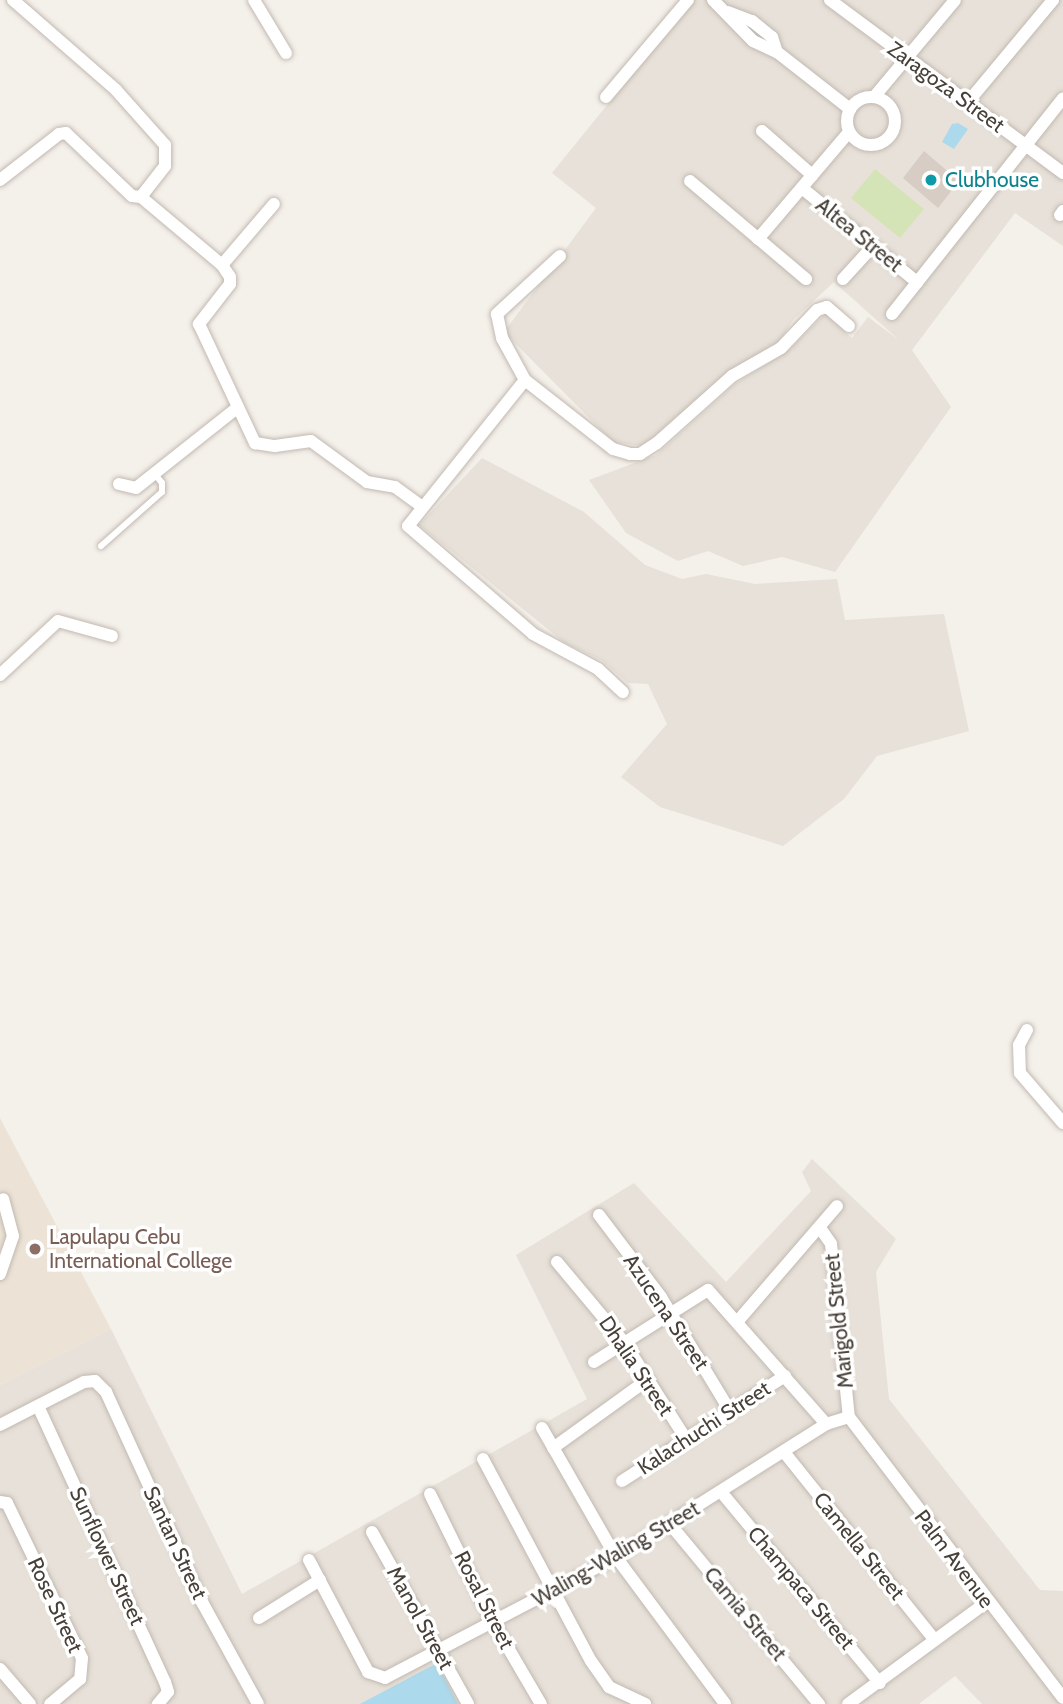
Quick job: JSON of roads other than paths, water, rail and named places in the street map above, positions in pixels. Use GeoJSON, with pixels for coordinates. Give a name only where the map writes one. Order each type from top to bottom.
{"type":"FeatureCollection","features":[{"type":"Feature","properties":{"kind":"street"},"geometry":{"type":"LineString","coordinates":[[13,0],[116,90],[165,145],[165,166],[141,197]]}},
{"type":"Feature","properties":{"kind":"street"},"geometry":{"type":"LineString","coordinates":[[254,0],[286,53]]}},
{"type":"Feature","properties":{"kind":"street"},"geometry":{"type":"LineString","coordinates":[[606,97],[688,0]]}},
{"type":"Feature","properties":{"kind":"street"},"geometry":{"type":"LineString","coordinates":[[713,0],[728,12],[753,41],[778,52],[850,109]]}},
{"type":"Feature","properties":{"kind":"street","name":"Zaragoza Street"},"geometry":{"type":"LineString","coordinates":[[830,0],[1063,173]]}},
{"type":"Feature","properties":{"kind":"street"},"geometry":{"type":"LineString","coordinates":[[968,102],[1054,0]]}},
{"type":"Feature","properties":{"kind":"street"},"geometry":{"type":"LineString","coordinates":[[874,97],[908,60],[953,1]]}},
{"type":"Feature","properties":{"kind":"street"},"geometry":{"type":"LineString","coordinates":[[758,239],[849,132],[850,109],[860,99],[874,97],[887,103],[894,115],[894,129],[885,140],[872,145],[859,142],[849,132]]}},
{"type":"Feature","properties":{"kind":"street"},"geometry":{"type":"LineString","coordinates":[[892,314],[1063,98]]}},
{"type":"Feature","properties":{"kind":"street"},"geometry":{"type":"LineString","coordinates":[[762,131],[812,175]]}},
{"type":"Feature","properties":{"kind":"street"},"geometry":{"type":"LineString","coordinates":[[0,180],[59,134],[66,133],[132,196],[141,197],[222,265],[230,285],[199,324],[256,443],[275,446],[311,441],[368,482],[395,487],[423,507]]}},
{"type":"Feature","properties":{"kind":"street"},"geometry":{"type":"LineString","coordinates":[[690,181],[806,279]]}},
{"type":"Feature","properties":{"kind":"street","name":"Altea Street"},"geometry":{"type":"LineString","coordinates":[[802,188],[917,282]]}},
{"type":"Feature","properties":{"kind":"street"},"geometry":{"type":"LineString","coordinates":[[222,265],[274,204]]}},
{"type":"Feature","properties":{"kind":"street"},"geometry":{"type":"LineString","coordinates":[[843,279],[873,246]]}},
{"type":"Feature","properties":{"kind":"street"},"geometry":{"type":"LineString","coordinates":[[559,256],[497,314],[502,338],[525,380],[613,449],[640,454],[732,376],[781,348],[817,310],[827,307],[849,326]]}},
{"type":"Feature","properties":{"kind":"street"},"geometry":{"type":"LineString","coordinates":[[525,380],[408,526],[533,634],[598,669],[623,692]]}},
{"type":"Feature","properties":{"kind":"street"},"geometry":{"type":"LineString","coordinates":[[119,484],[136,488],[237,408]]}},
{"type":"Feature","properties":{"kind":"street"},"geometry":{"type":"LineString","coordinates":[[0,675],[58,621],[67,619],[112,636]]}},
{"type":"Feature","properties":{"kind":"street"},"geometry":{"type":"LineString","coordinates":[[1027,1030],[1018,1045],[1020,1073],[1063,1124]]}},
{"type":"Feature","properties":{"kind":"street"},"geometry":{"type":"LineString","coordinates":[[0,1274],[13,1236],[3,1199]]}},
{"type":"Feature","properties":{"kind":"street"},"geometry":{"type":"LineString","coordinates":[[737,1322],[837,1206]]}},
{"type":"Feature","properties":{"kind":"street","name":"Azucena Street"},"geometry":{"type":"LineString","coordinates":[[599,1215],[670,1311],[730,1411]]}},
{"type":"Feature","properties":{"kind":"street","name":"Marigold Street"},"geometry":{"type":"LineString","coordinates":[[820,1228],[831,1244],[849,1417]]}},
{"type":"Feature","properties":{"kind":"street","name":"Dhalia Street"},"geometry":{"type":"LineString","coordinates":[[557,1262],[624,1342],[646,1381],[685,1439]]}},
{"type":"Feature","properties":{"kind":"street"},"geometry":{"type":"LineString","coordinates":[[594,1362],[670,1311],[708,1290],[826,1424]]}},
{"type":"Feature","properties":{"kind":"street","name":"Kalachuchi Street"},"geometry":{"type":"LineString","coordinates":[[622,1481],[785,1376]]}},
{"type":"Feature","properties":{"kind":"street","name":"Santan Street"},"geometry":{"type":"LineString","coordinates":[[38,1406],[95,1381],[106,1392],[202,1602],[258,1704]]}},
{"type":"Feature","properties":{"kind":"street"},"geometry":{"type":"LineString","coordinates":[[553,1448],[646,1381]]}},
{"type":"Feature","properties":{"kind":"street"},"geometry":{"type":"LineString","coordinates":[[1,1420],[38,1406]]}},
{"type":"Feature","properties":{"kind":"street","name":"Sunflower Street"},"geometry":{"type":"LineString","coordinates":[[38,1406],[165,1682],[168,1692],[158,1704]]}},
{"type":"Feature","properties":{"kind":"street","name":"Waling-Waling Street"},"geometry":{"type":"LineString","coordinates":[[320,1580],[368,1672],[377,1678],[493,1622],[616,1557],[722,1493],[826,1424],[849,1417]]}},
{"type":"Feature","properties":{"kind":"street","name":"Palm Avenue"},"geometry":{"type":"LineString","coordinates":[[849,1417],[987,1602],[1063,1698]]}},
{"type":"Feature","properties":{"kind":"street"},"geometry":{"type":"LineString","coordinates":[[542,1428],[616,1557],[725,1704]]}},
{"type":"Feature","properties":{"kind":"street","name":"Camella Street"},"geometry":{"type":"LineString","coordinates":[[783,1452],[934,1639]]}},
{"type":"Feature","properties":{"kind":"street"},"geometry":{"type":"LineString","coordinates":[[483,1459],[609,1687],[645,1704]]}},
{"type":"Feature","properties":{"kind":"street","name":"Rosal Street"},"geometry":{"type":"LineString","coordinates":[[430,1493],[493,1622],[541,1704]]}},
{"type":"Feature","properties":{"kind":"street","name":"Champaca Street"},"geometry":{"type":"LineString","coordinates":[[722,1493],[880,1683]]}},
{"type":"Feature","properties":{"kind":"street","name":"Rose Street"},"geometry":{"type":"LineString","coordinates":[[0,1503],[7,1503],[82,1658],[80,1679],[50,1704]]}},
{"type":"Feature","properties":{"kind":"street","name":"Camia Street"},"geometry":{"type":"LineString","coordinates":[[670,1524],[819,1704]]}},
{"type":"Feature","properties":{"kind":"street","name":"Manol Street"},"geometry":{"type":"LineString","coordinates":[[372,1532],[468,1704]]}},
{"type":"Feature","properties":{"kind":"street"},"geometry":{"type":"LineString","coordinates":[[258,1618],[320,1580],[309,1560]]}},
{"type":"Feature","properties":{"kind":"street"},"geometry":{"type":"LineString","coordinates":[[848,1704],[987,1602]]}},
{"type":"Feature","properties":{"kind":"street"},"geometry":{"type":"LineString","coordinates":[[0,1669],[30,1704]]}},
{"type":"Feature","properties":{"kind":"lane"},"geometry":{"type":"LineString","coordinates":[[101,546],[162,492],[154,473]]}},
{"type":"Feature","properties":{"kind":"water"},"geometry":{"type":"Polygon","coordinates":[[[958,123],[968,129],[954,149],[942,142],[952,124],[958,123]]]}},
{"type":"Feature","properties":{"kind":"water"},"geometry":{"type":"Polygon","coordinates":[[[437,1663],[458,1704],[360,1704],[437,1663]]]}},
{"type":"Feature","properties":{"kind":"place","name":"Clubhouse"},"geometry":{"type":"Point","coordinates":[931,180]}},
{"type":"Feature","properties":{"kind":"place","name":"Lapulapu Cebu International College"},"geometry":{"type":"Point","coordinates":[35,1249]}}]}
